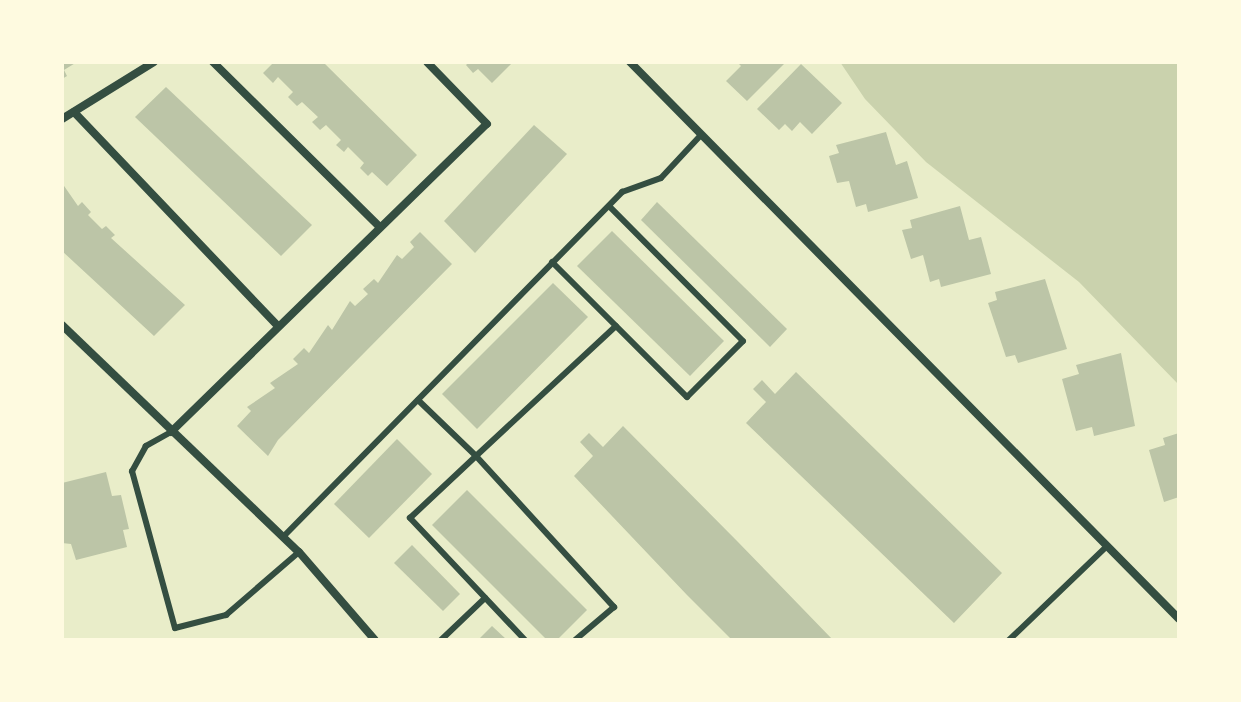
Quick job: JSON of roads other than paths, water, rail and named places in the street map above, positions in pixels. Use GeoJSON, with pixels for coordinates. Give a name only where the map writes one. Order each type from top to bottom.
{"type":"FeatureCollection","features":[{"type":"Feature","properties":{"kind":"street"},"geometry":{"type":"LineString","coordinates":[[62,119],[154,62]]}},
{"type":"Feature","properties":{"kind":"street"},"geometry":{"type":"LineString","coordinates":[[213,62],[379,226]]}},
{"type":"Feature","properties":{"kind":"street"},"geometry":{"type":"LineString","coordinates":[[171,432],[487,124],[427,62]]}},
{"type":"Feature","properties":{"kind":"street"},"geometry":{"type":"LineString","coordinates":[[630,62],[1179,619]]}},
{"type":"Feature","properties":{"kind":"street"},"geometry":{"type":"LineString","coordinates":[[74,112],[278,326]]}},
{"type":"Feature","properties":{"kind":"street"},"geometry":{"type":"LineString","coordinates":[[62,325],[299,552],[375,640]]}},
{"type":"Feature","properties":{"kind":"lane"},"geometry":{"type":"LineString","coordinates":[[283,537],[622,192],[661,178],[701,135]]}},
{"type":"Feature","properties":{"kind":"lane"},"geometry":{"type":"LineString","coordinates":[[552,262],[687,397],[743,341],[609,206]]}},
{"type":"Feature","properties":{"kind":"lane"},"geometry":{"type":"LineString","coordinates":[[525,640],[410,518],[616,326]]}},
{"type":"Feature","properties":{"kind":"lane"},"geometry":{"type":"LineString","coordinates":[[418,400],[476,456],[614,607],[575,640]]}},
{"type":"Feature","properties":{"kind":"lane"},"geometry":{"type":"LineString","coordinates":[[171,432],[146,446],[132,471],[175,628],[226,615],[299,552]]}},
{"type":"Feature","properties":{"kind":"lane"},"geometry":{"type":"LineString","coordinates":[[1009,640],[1107,546]]}},
{"type":"Feature","properties":{"kind":"lane"},"geometry":{"type":"LineString","coordinates":[[441,640],[485,598]]}}]}
